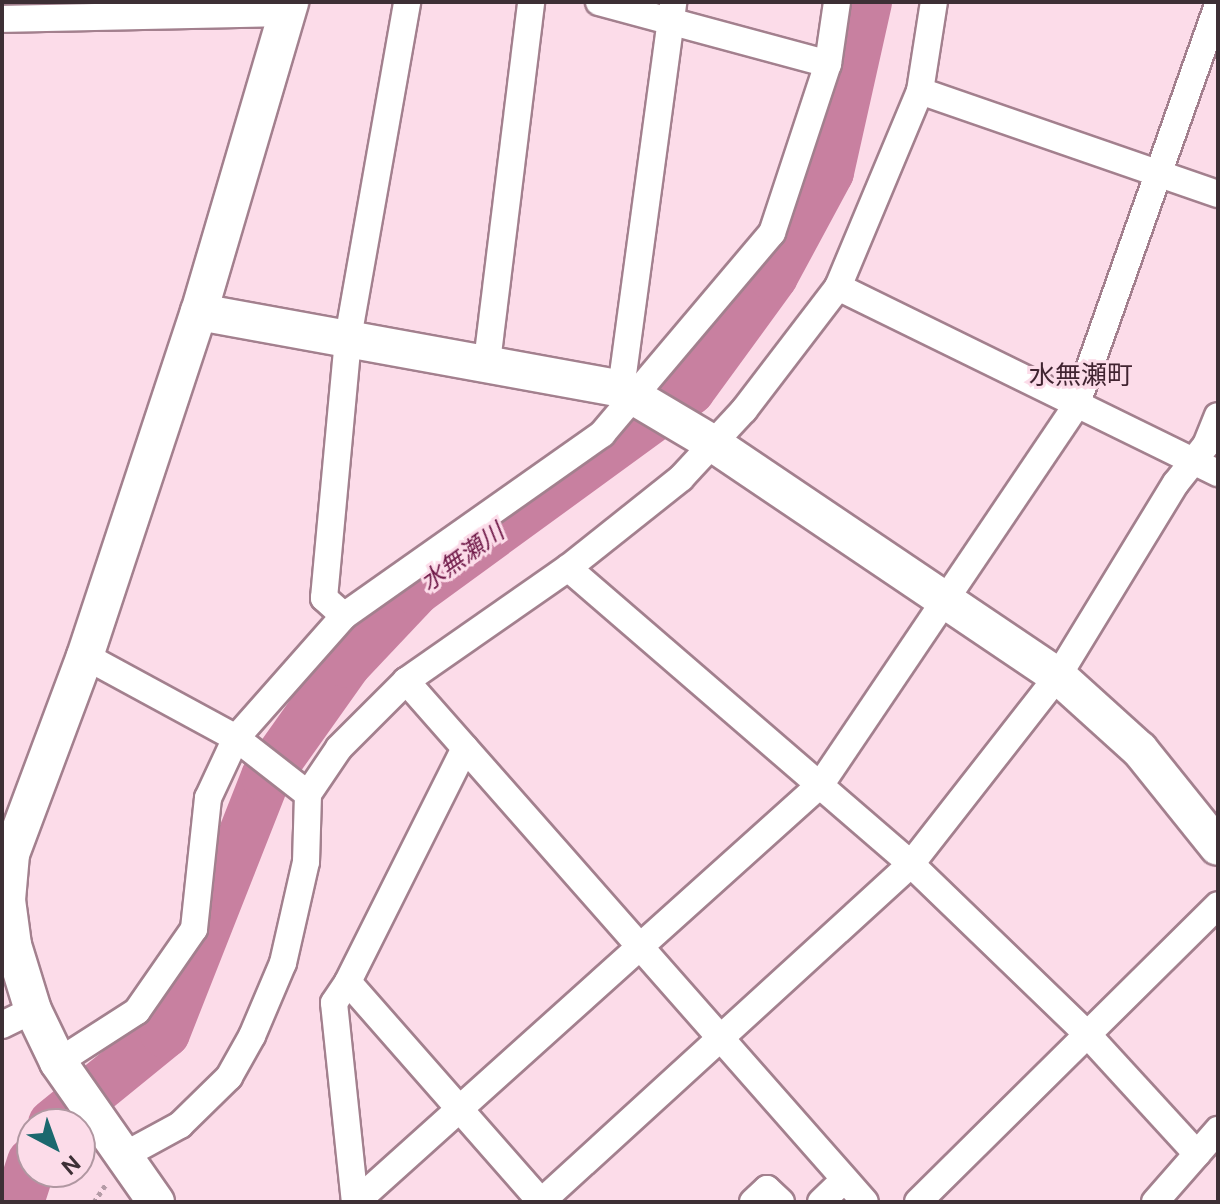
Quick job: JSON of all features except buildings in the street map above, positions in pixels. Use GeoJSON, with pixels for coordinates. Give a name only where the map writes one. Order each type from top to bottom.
{"type":"FeatureCollection","features":[{"type":"Feature","properties":{"kind":"street"},"geometry":{"type":"LineString","coordinates":[[344,616],[324,598],[348,338],[407,2]]}},
{"type":"Feature","properties":{"kind":"street"},"geometry":{"type":"LineString","coordinates":[[487,362],[531,2]]}},
{"type":"Feature","properties":{"kind":"street"},"geometry":{"type":"LineString","coordinates":[[599,2],[672,11],[828,64]]}},
{"type":"Feature","properties":{"kind":"street"},"geometry":{"type":"LineString","coordinates":[[58,1062],[137,1011],[194,929],[208,798],[236,738],[344,616],[602,434],[772,233],[828,64],[837,2]]}},
{"type":"Feature","properties":{"kind":"street"},"geometry":{"type":"LineString","coordinates":[[125,1155],[180,1125],[229,1077],[252,1036],[283,963],[299,890],[308,794],[339,748],[406,681],[568,568],[681,478],[708,440],[838,287],[920,91],[934,2]]}},
{"type":"Feature","properties":{"kind":"street"},"geometry":{"type":"LineString","coordinates":[[356,1202],[459,1106],[821,784],[1076,406],[1218,6]]}},
{"type":"Feature","properties":{"kind":"street"},"geometry":{"type":"LineString","coordinates":[[2,19],[288,8],[199,312],[85,656],[6,852],[7,900],[18,1018],[58,1062],[156,1202]]}},
{"type":"Feature","properties":{"kind":"street"},"geometry":{"type":"LineString","coordinates":[[635,397],[672,11]]}},
{"type":"Feature","properties":{"kind":"street"},"geometry":{"type":"LineString","coordinates":[[920,91],[1159,171],[1218,194]]}},
{"type":"Feature","properties":{"kind":"street"},"geometry":{"type":"LineString","coordinates":[[838,287],[1076,406],[1207,467]]}},
{"type":"Feature","properties":{"kind":"street"},"geometry":{"type":"LineString","coordinates":[[199,312],[487,362],[635,397],[708,440],[1058,676],[1140,750],[1218,847]]}},
{"type":"Feature","properties":{"kind":"street"},"geometry":{"type":"LineString","coordinates":[[1207,467],[1218,416]]}},
{"type":"Feature","properties":{"kind":"street"},"geometry":{"type":"LineString","coordinates":[[348,982],[541,1202],[720,1034],[911,864],[1058,676],[1176,483],[1207,467]]}},
{"type":"Feature","properties":{"kind":"street"},"geometry":{"type":"LineString","coordinates":[[568,568],[911,864],[1087,1034],[1197,1154]]}},
{"type":"Feature","properties":{"kind":"street"},"geometry":{"type":"LineString","coordinates":[[85,656],[236,738],[308,794]]}},
{"type":"Feature","properties":{"kind":"street"},"geometry":{"type":"LineString","coordinates":[[406,681],[865,1202]]}},
{"type":"Feature","properties":{"kind":"street"},"geometry":{"type":"LineString","coordinates":[[356,1202],[334,1003],[348,982],[465,748]]}},
{"type":"Feature","properties":{"kind":"street"},"geometry":{"type":"LineString","coordinates":[[918,1202],[1218,905]]}},
{"type":"Feature","properties":{"kind":"street"},"geometry":{"type":"LineString","coordinates":[[1155,1202],[1218,1130]]}},
{"type":"Feature","properties":{"kind":"street"},"geometry":{"type":"LineString","coordinates":[[821,1202],[844,1180]]}},
{"type":"Feature","properties":{"kind":"street"},"geometry":{"type":"LineString","coordinates":[[753,1202],[767,1189],[781,1202]]}},
{"type":"Feature","properties":{"kind":"waterway","name":"水無瀬川"},"geometry":{"type":"LineString","coordinates":[[73,1108],[165,1033],[266,777],[347,663],[416,590],[690,390],[773,276],[829,172],[867,2]]}},
{"type":"Feature","properties":{"kind":"waterway","name":"水無瀬川"},"geometry":{"type":"LineString","coordinates":[[19,1202],[24,1188]]}},
{"type":"Feature","properties":{"kind":"district","name":"水無瀬町"},"geometry":{"type":"Point","coordinates":[1081,376]}}]}
